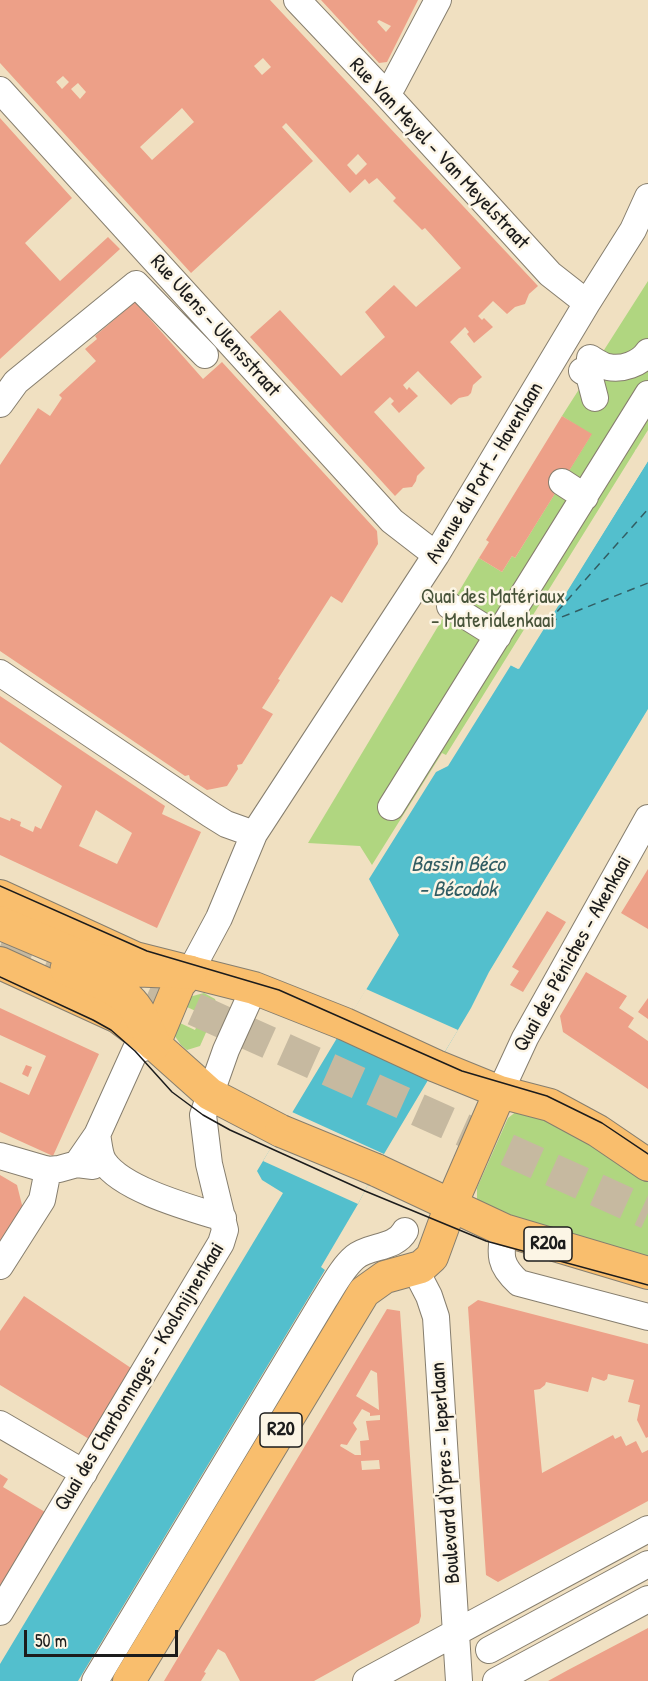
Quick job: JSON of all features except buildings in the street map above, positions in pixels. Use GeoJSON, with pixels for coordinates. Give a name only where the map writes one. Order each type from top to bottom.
{"type":"FeatureCollection","features":[{"type":"Feature","properties":{"kind":"highway"},"geometry":{"type":"LineString","coordinates":[[0,923],[76,955],[139,970],[190,972]]}},
{"type":"Feature","properties":{"kind":"highway"},"geometry":{"type":"LineString","coordinates":[[0,938],[106,986],[127,998],[138,1011],[154,1044]]}},
{"type":"Feature","properties":{"kind":"main road"},"geometry":{"type":"LineString","coordinates":[[0,896],[143,960],[254,988],[345,1024],[436,1066],[500,1092],[550,1105],[598,1131],[648,1165]]}},
{"type":"Feature","properties":{"kind":"main road"},"geometry":{"type":"LineString","coordinates":[[0,963],[107,1011],[154,1044],[210,1094]]}},
{"type":"Feature","properties":{"kind":"main road"},"geometry":{"type":"LineString","coordinates":[[154,1044],[179,984],[190,972]]}},
{"type":"Feature","properties":{"kind":"main road"},"geometry":{"type":"LineString","coordinates":[[415,1269],[432,1257],[451,1206],[500,1092]]}},
{"type":"Feature","properties":{"kind":"main road","name":"R20a"},"geometry":{"type":"LineString","coordinates":[[210,1094],[281,1131],[376,1170],[504,1230],[648,1273]]}},
{"type":"Feature","properties":{"kind":"main road","name":"R20"},"geometry":{"type":"LineString","coordinates":[[129,1681],[364,1292],[391,1274],[415,1269]]}},
{"type":"Feature","properties":{"kind":"street","name":"Rue Van Meyel - Van Meyelstraat"},"geometry":{"type":"LineString","coordinates":[[297,0],[550,274],[587,303]]}},
{"type":"Feature","properties":{"kind":"street"},"geometry":{"type":"LineString","coordinates":[[386,94],[438,0]]}},
{"type":"Feature","properties":{"kind":"street","name":"Rue Ulens - Ulensstraat"},"geometry":{"type":"LineString","coordinates":[[0,90],[392,521],[436,555]]}},
{"type":"Feature","properties":{"kind":"street","name":"Avenue du Port - Havenlaan"},"geometry":{"type":"LineString","coordinates":[[190,972],[219,918],[254,834],[436,555],[633,230],[648,197]]}},
{"type":"Feature","properties":{"kind":"street"},"geometry":{"type":"LineString","coordinates":[[143,291],[163,270]]}},
{"type":"Feature","properties":{"kind":"street"},"geometry":{"type":"LineString","coordinates":[[0,404],[16,382],[136,284],[205,356]]}},
{"type":"Feature","properties":{"kind":"street"},"geometry":{"type":"LineString","coordinates":[[178,328],[196,306]]}},
{"type":"Feature","properties":{"kind":"street"},"geometry":{"type":"LineString","coordinates":[[629,425],[600,403],[586,365],[624,367],[645,357],[648,352]]}},
{"type":"Feature","properties":{"kind":"street"},"geometry":{"type":"LineString","coordinates":[[391,807],[648,394]]}},
{"type":"Feature","properties":{"kind":"street"},"geometry":{"type":"LineString","coordinates":[[562,483],[585,497]]}},
{"type":"Feature","properties":{"kind":"street"},"geometry":{"type":"LineString","coordinates":[[450,606],[498,636]]}},
{"type":"Feature","properties":{"kind":"street"},"geometry":{"type":"LineString","coordinates":[[0,673],[210,814],[226,824],[254,834]]}},
{"type":"Feature","properties":{"kind":"street","name":"Quai des Péniches - Akenkaai"},"geometry":{"type":"LineString","coordinates":[[500,1092],[525,1038],[648,818]]}},
{"type":"Feature","properties":{"kind":"street","name":"Quai des Charbonnages - Koolmijnenkaai"},"geometry":{"type":"LineString","coordinates":[[0,1612],[221,1243],[225,1230],[209,1164],[202,1115],[226,1050],[254,988]]}},
{"type":"Feature","properties":{"kind":"street"},"geometry":{"type":"LineString","coordinates":[[77,1164],[97,1135],[135,1051],[154,1044]]}},
{"type":"Feature","properties":{"kind":"street"},"geometry":{"type":"LineString","coordinates":[[97,1135],[103,1160],[112,1172]]}},
{"type":"Feature","properties":{"kind":"street"},"geometry":{"type":"LineString","coordinates":[[0,1156],[48,1170],[77,1164],[94,1166],[112,1172],[157,1197],[223,1218]]}},
{"type":"Feature","properties":{"kind":"street"},"geometry":{"type":"LineString","coordinates":[[0,1266],[42,1200],[48,1170]]}},
{"type":"Feature","properties":{"kind":"street"},"geometry":{"type":"LineString","coordinates":[[504,1230],[501,1246],[505,1270],[519,1283],[648,1317]]}},
{"type":"Feature","properties":{"kind":"street","name":"R20"},"geometry":{"type":"LineString","coordinates":[[95,1681],[330,1304],[356,1257],[365,1251],[396,1241],[405,1231]]}},
{"type":"Feature","properties":{"kind":"street","name":"Boulevard d'Ypres - Ieperlaan"},"geometry":{"type":"LineString","coordinates":[[415,1269],[435,1311],[459,1681]]}},
{"type":"Feature","properties":{"kind":"street"},"geometry":{"type":"LineString","coordinates":[[0,1424],[84,1473]]}},
{"type":"Feature","properties":{"kind":"street"},"geometry":{"type":"LineString","coordinates":[[366,1681],[648,1529]]}},
{"type":"Feature","properties":{"kind":"street"},"geometry":{"type":"LineString","coordinates":[[489,1650],[648,1564]]}},
{"type":"Feature","properties":{"kind":"street"},"geometry":{"type":"LineString","coordinates":[[496,1681],[648,1599]]}},
{"type":"Feature","properties":{"kind":"green space","name":"Quai des Matériaux - Materialenkaai"},"geometry":{"type":"Polygon","coordinates":[[[648,281],[648,430],[446,755],[442,753],[372,865],[360,846],[308,843],[479,558],[502,572],[512,556],[515,558],[591,435],[562,416],[648,281]]]}},
{"type":"Feature","properties":{"kind":"green space"},"geometry":{"type":"Polygon","coordinates":[[[204,993],[215,999],[217,1006],[200,1046],[187,1050],[163,1019],[189,997],[204,993]],[[187,1007],[180,1023],[195,1030],[202,1014],[187,1007]]]}},
{"type":"Feature","properties":{"kind":"green space"},"geometry":{"type":"Polygon","coordinates":[[[527,1110],[574,1133],[648,1182],[648,1262],[521,1227],[477,1204],[477,1188],[508,1118],[517,1111],[527,1110]]]}},
{"type":"Feature","properties":{"kind":"water","name":"Bassin Béco - Bécodok"},"geometry":{"type":"Polygon","coordinates":[[[648,461],[648,709],[489,972],[471,1008],[384,1154],[321,1267],[325,1270],[78,1681],[0,1681],[0,1664],[283,1193],[262,1180],[257,1171],[399,935],[369,879],[436,772],[448,766],[511,665],[519,669],[648,461]]]}},
{"type":"Feature","properties":{"kind":"pier"},"geometry":{"type":"Polygon","coordinates":[[[636,449],[648,456],[648,461],[518,669],[508,664],[511,662],[517,665],[646,459],[635,452],[636,449]]]}},
{"type":"Feature","properties":{"kind":"pier"},"geometry":{"type":"Polygon","coordinates":[[[366,989],[458,1030],[429,1078],[338,1036],[366,989]]]}},
{"type":"Feature","properties":{"kind":"pier"},"geometry":{"type":"Polygon","coordinates":[[[292,1112],[384,1154],[358,1204],[263,1161],[292,1112]]]}},
{"type":"Feature","properties":{"kind":"ferry route"},"geometry":{"type":"LineString","coordinates":[[548,622],[648,509]]}},
{"type":"Feature","properties":{"kind":"ferry route"},"geometry":{"type":"LineString","coordinates":[[549,622],[648,583]]}},
{"type":"Feature","properties":{"kind":"tunnel"},"geometry":{"type":"LineString","coordinates":[[0,946],[91,987]]}},
{"type":"Feature","properties":{"kind":"tunnel"},"geometry":{"type":"LineString","coordinates":[[105,969],[648,1213]]}},
{"type":"Feature","properties":{"kind":"tram line"},"geometry":{"type":"LineString","coordinates":[[0,886],[147,951],[279,990],[462,1071],[547,1096],[602,1123],[648,1154]]}},
{"type":"Feature","properties":{"kind":"tram line"},"geometry":{"type":"LineString","coordinates":[[0,977],[111,1030],[135,1051],[172,1092],[203,1115],[230,1130],[365,1191],[486,1241],[648,1285]]}}]}
